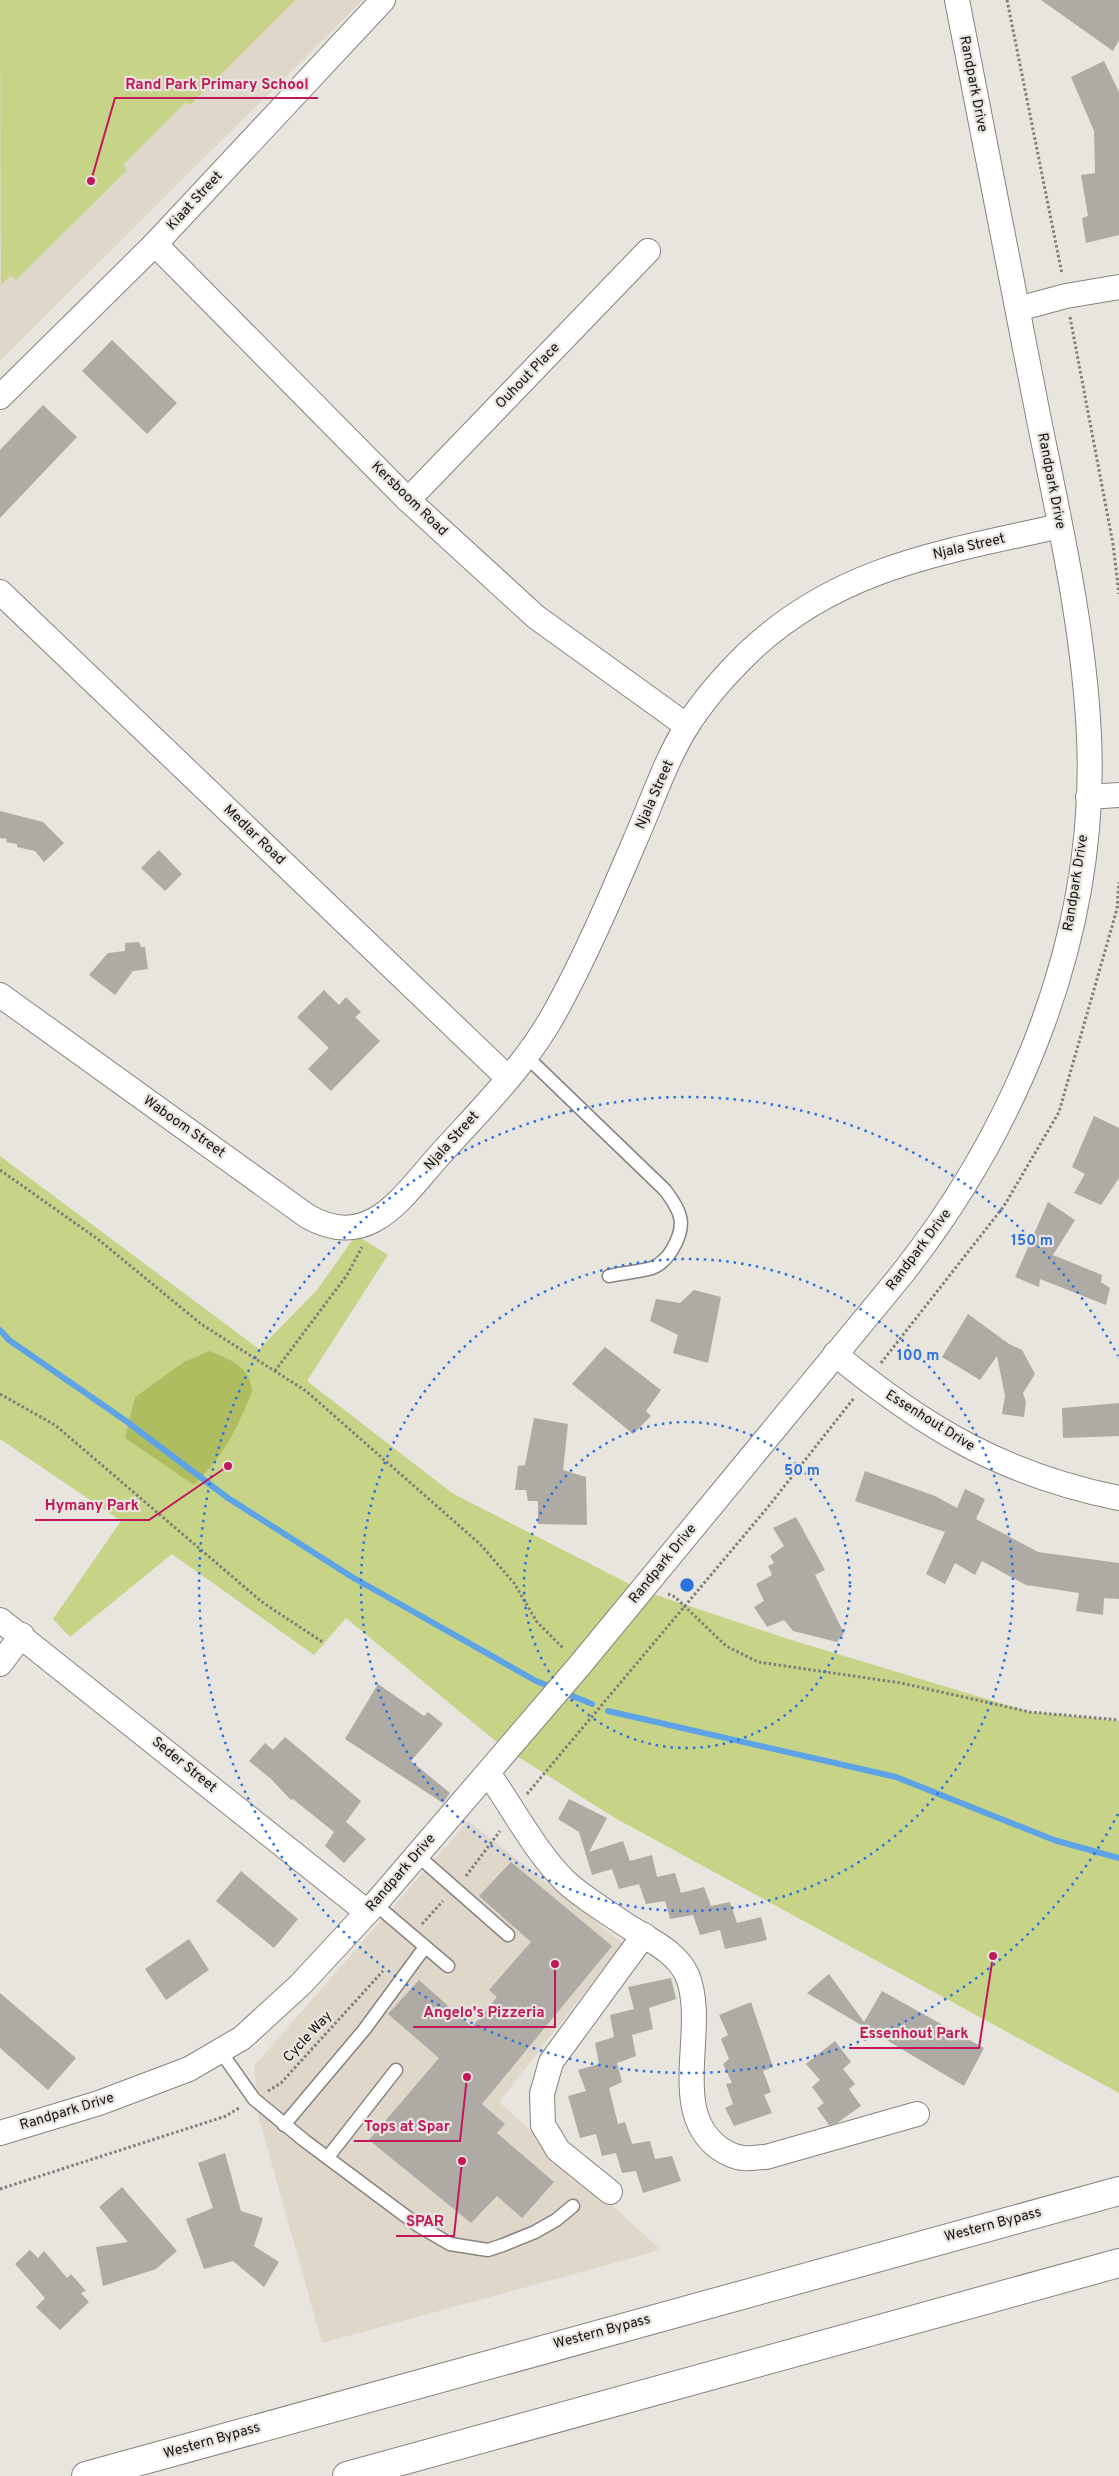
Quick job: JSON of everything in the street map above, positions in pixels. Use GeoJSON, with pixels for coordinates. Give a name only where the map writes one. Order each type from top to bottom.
{"type":"FeatureCollection","features":[{"type":"Feature","properties":{"kind":"highway","name":"Western Bypass"},"geometry":{"type":"LineString","coordinates":[[86,2476],[1119,2191]]}},
{"type":"Feature","properties":{"kind":"highway"},"geometry":{"type":"LineString","coordinates":[[347,2476],[1119,2263]]}},
{"type":"Feature","properties":{"kind":"street","name":"Kiaat Street"},"geometry":{"type":"LineString","coordinates":[[0,397],[155,244],[383,0]]}},
{"type":"Feature","properties":{"kind":"street","name":"Randpark Drive"},"geometry":{"type":"LineString","coordinates":[[0,2132],[99,2103],[189,2069],[242,2038],[301,1984],[371,1908],[488,1773],[937,1230],[972,1176],[1010,1106],[1046,1014],[1064,953],[1080,874],[1088,797],[1089,740],[1083,662],[1060,526],[957,0]]}},
{"type":"Feature","properties":{"kind":"street","name":"Kersboom Road"},"geometry":{"type":"LineString","coordinates":[[155,244],[408,500],[536,617],[687,726]]}},
{"type":"Feature","properties":{"kind":"street","name":"Ouhout Place"},"geometry":{"type":"LineString","coordinates":[[408,500],[648,251]]}},
{"type":"Feature","properties":{"kind":"street"},"geometry":{"type":"LineString","coordinates":[[1018,309],[1066,296],[1119,287]]}},
{"type":"Feature","properties":{"kind":"street","name":"Njala Street"},"geometry":{"type":"LineString","coordinates":[[377,1219],[410,1188],[508,1078],[526,1056],[555,1012],[582,958],[660,781],[687,726],[726,677],[752,649],[796,614],[840,588],[866,576],[910,561],[1060,526]]}},
{"type":"Feature","properties":{"kind":"street","name":"Medlar Road"},"geometry":{"type":"LineString","coordinates":[[0,592],[508,1078]]}},
{"type":"Feature","properties":{"kind":"street"},"geometry":{"type":"LineString","coordinates":[[1088,797],[1119,795]]}},
{"type":"Feature","properties":{"kind":"street","name":"Waboom Street"},"geometry":{"type":"LineString","coordinates":[[0,995],[307,1216],[323,1225],[342,1230],[356,1228],[377,1219]]}},
{"type":"Feature","properties":{"kind":"street","name":"Essenhout Drive"},"geometry":{"type":"LineString","coordinates":[[835,1354],[875,1386],[951,1438],[975,1451],[1049,1481],[1077,1490],[1119,1498]]}},
{"type":"Feature","properties":{"kind":"street","name":"Seder Street"},"geometry":{"type":"LineString","coordinates":[[0,1620],[22,1635],[371,1908]]}},
{"type":"Feature","properties":{"kind":"street"},"geometry":{"type":"LineString","coordinates":[[0,1664],[22,1635]]}},
{"type":"Feature","properties":{"kind":"street"},"geometry":{"type":"LineString","coordinates":[[488,1773],[549,1863],[566,1882],[625,1924],[644,1935],[674,1958],[686,1974],[693,1993],[692,2088],[694,2105],[700,2130],[712,2143],[726,2153],[743,2158],[766,2157],[916,2114]]}},
{"type":"Feature","properties":{"kind":"street"},"geometry":{"type":"LineString","coordinates":[[610,2192],[558,2150],[543,2125],[542,2094],[551,2062],[644,1935]]}},
{"type":"Feature","properties":{"kind":"lane"},"geometry":{"type":"LineString","coordinates":[[526,1056],[665,1190],[677,1205],[681,1218],[681,1235],[668,1257],[653,1268],[609,1276]]}},
{"type":"Feature","properties":{"kind":"lane"},"geometry":{"type":"LineString","coordinates":[[417,1855],[508,1934]]}},
{"type":"Feature","properties":{"kind":"lane"},"geometry":{"type":"LineString","coordinates":[[371,1908],[412,1936],[448,1966]]}},
{"type":"Feature","properties":{"kind":"lane"},"geometry":{"type":"LineString","coordinates":[[284,2125],[364,2030],[425,1947]]}},
{"type":"Feature","properties":{"kind":"lane"},"geometry":{"type":"LineString","coordinates":[[221,2052],[254,2099],[284,2125],[419,2226],[450,2244],[471,2249],[488,2250],[535,2232],[573,2206]]}},
{"type":"Feature","properties":{"kind":"lane"},"geometry":{"type":"LineString","coordinates":[[328,2157],[396,2070]]}},
{"type":"Feature","properties":{"kind":"path"},"geometry":{"type":"LineString","coordinates":[[0,1170],[99,1240],[201,1324],[306,1391],[480,1544],[514,1583],[537,1622],[573,1672]]}},
{"type":"Feature","properties":{"kind":"path"},"geometry":{"type":"LineString","coordinates":[[276,1371],[347,1275],[377,1219]]}},
{"type":"Feature","properties":{"kind":"path"},"geometry":{"type":"LineString","coordinates":[[0,1394],[56,1425],[262,1602],[324,1643]]}},
{"type":"Feature","properties":{"kind":"path"},"geometry":{"type":"LineString","coordinates":[[661,1592],[676,1597],[726,1646],[758,1662],[901,1683],[1030,1712],[1119,1720]]}},
{"type":"Feature","properties":{"kind":"path"},"geometry":{"type":"LineString","coordinates":[[412,1936],[456,1888],[543,1774]]}},
{"type":"Feature","properties":{"kind":"path","name":"Cycle Way"},"geometry":{"type":"LineString","coordinates":[[0,2189],[226,2116],[281,2083],[388,1965]]}},
{"type":"Feature","properties":{"kind":"shaded area"},"geometry":{"type":"Polygon","coordinates":[[[0,0],[363,0],[0,361],[0,0]]]}},
{"type":"Feature","properties":{"kind":"shaded area"},"geometry":{"type":"Polygon","coordinates":[[[468,1821],[623,1943],[499,2102],[661,2250],[322,2343],[259,2118],[254,2066],[468,1821]]]}},
{"type":"Feature","properties":{"kind":"green space"},"geometry":{"type":"Polygon","coordinates":[[[0,0],[295,0],[190,105],[186,102],[123,165],[127,170],[16,280],[11,275],[1,285],[0,0]]]}},
{"type":"Feature","properties":{"kind":"green space"},"geometry":{"type":"Polygon","coordinates":[[[0,1156],[259,1349],[317,1290],[356,1235],[388,1255],[307,1381],[452,1493],[641,1590],[788,1639],[1030,1712],[1119,1721],[1119,2093],[615,1818],[504,1748],[346,1618],[314,1655],[172,1554],[70,1637],[53,1619],[121,1521],[0,1439],[0,1156]]]}},
{"type":"Feature","properties":{"kind":"green space"},"geometry":{"type":"Polygon","coordinates":[[[210,1351],[232,1361],[244,1370],[251,1383],[252,1392],[228,1442],[214,1463],[194,1485],[125,1438],[135,1397],[184,1362],[210,1351]]]}},
{"type":"Feature","properties":{"kind":"building"},"geometry":{"type":"Polygon","coordinates":[[[1041,0],[1119,0],[1119,40],[1113,51],[1041,0]]]}},
{"type":"Feature","properties":{"kind":"building"},"geometry":{"type":"Polygon","coordinates":[[[1104,61],[1119,92],[1119,235],[1086,243],[1082,218],[1088,216],[1081,175],[1095,173],[1094,131],[1071,77],[1104,61]]]}},
{"type":"Feature","properties":{"kind":"building"},"geometry":{"type":"Polygon","coordinates":[[[112,340],[177,403],[147,434],[82,371],[112,340]]]}},
{"type":"Feature","properties":{"kind":"building"},"geometry":{"type":"Polygon","coordinates":[[[43,405],[77,437],[0,518],[0,450],[43,405]]]}},
{"type":"Feature","properties":{"kind":"building"},"geometry":{"type":"Polygon","coordinates":[[[0,811],[43,822],[64,843],[44,862],[35,851],[17,847],[17,844],[6,842],[7,839],[0,838],[0,811]]]}},
{"type":"Feature","properties":{"kind":"building"},"geometry":{"type":"Polygon","coordinates":[[[159,850],[182,874],[165,891],[141,868],[159,850]]]}},
{"type":"Feature","properties":{"kind":"building"},"geometry":{"type":"Polygon","coordinates":[[[139,942],[141,947],[145,947],[148,969],[133,971],[115,995],[89,975],[108,953],[125,951],[125,943],[139,942]]]}},
{"type":"Feature","properties":{"kind":"building"},"geometry":{"type":"Polygon","coordinates":[[[324,990],[339,1005],[346,997],[361,1012],[355,1017],[380,1041],[331,1091],[308,1069],[329,1048],[297,1017],[324,990]]]}},
{"type":"Feature","properties":{"kind":"building"},"geometry":{"type":"Polygon","coordinates":[[[1094,1116],[1119,1128],[1119,1178],[1101,1205],[1074,1193],[1085,1174],[1072,1167],[1094,1116]]]}},
{"type":"Feature","properties":{"kind":"building"},"geometry":{"type":"Polygon","coordinates":[[[1048,1202],[1075,1220],[1053,1255],[1102,1275],[1101,1282],[1110,1288],[1106,1305],[1040,1279],[1039,1287],[1015,1277],[1048,1202]]]}},
{"type":"Feature","properties":{"kind":"building"},"geometry":{"type":"Polygon","coordinates":[[[694,1290],[721,1297],[708,1363],[673,1353],[678,1335],[650,1321],[656,1299],[680,1303],[694,1290]]]}},
{"type":"Feature","properties":{"kind":"building"},"geometry":{"type":"Polygon","coordinates":[[[968,1314],[1009,1344],[1022,1350],[1035,1374],[1023,1393],[1026,1402],[1024,1417],[1002,1414],[1005,1396],[997,1356],[980,1380],[942,1357],[968,1314]]]}},
{"type":"Feature","properties":{"kind":"building"},"geometry":{"type":"Polygon","coordinates":[[[605,1347],[661,1390],[646,1411],[651,1416],[633,1434],[572,1384],[605,1347]]]}},
{"type":"Feature","properties":{"kind":"building"},"geometry":{"type":"Polygon","coordinates":[[[1119,1403],[1119,1436],[1063,1438],[1062,1408],[1119,1403]]]}},
{"type":"Feature","properties":{"kind":"building"},"geometry":{"type":"Polygon","coordinates":[[[534,1418],[568,1424],[563,1470],[586,1477],[587,1525],[538,1524],[538,1501],[528,1501],[526,1490],[515,1490],[518,1466],[525,1465],[534,1418]]]}},
{"type":"Feature","properties":{"kind":"building"},"geometry":{"type":"Polygon","coordinates":[[[865,1471],[935,1496],[957,1508],[965,1489],[985,1499],[976,1519],[1038,1552],[1119,1563],[1119,1599],[1104,1598],[1103,1615],[1076,1611],[1079,1593],[1026,1585],[982,1561],[975,1575],[955,1563],[945,1584],[926,1574],[945,1532],[855,1501],[865,1471]]]}},
{"type":"Feature","properties":{"kind":"building"},"geometry":{"type":"Polygon","coordinates":[[[796,1517],[825,1570],[815,1575],[844,1633],[837,1642],[793,1631],[784,1620],[767,1627],[754,1607],[764,1601],[756,1584],[772,1575],[768,1566],[774,1563],[770,1556],[784,1546],[773,1528],[796,1517]]]}},
{"type":"Feature","properties":{"kind":"building"},"geometry":{"type":"Polygon","coordinates":[[[378,1684],[424,1716],[428,1712],[443,1724],[411,1761],[450,1793],[443,1803],[345,1739],[378,1684]]]}},
{"type":"Feature","properties":{"kind":"building"},"geometry":{"type":"Polygon","coordinates":[[[285,1737],[361,1801],[346,1822],[366,1839],[344,1863],[325,1846],[334,1832],[293,1799],[291,1800],[271,1779],[249,1761],[265,1743],[273,1750],[285,1737]]]}},
{"type":"Feature","properties":{"kind":"building"},"geometry":{"type":"Polygon","coordinates":[[[569,1799],[607,1818],[589,1852],[623,1841],[630,1861],[652,1855],[657,1877],[675,1873],[681,1893],[704,1887],[711,1906],[730,1902],[737,1923],[761,1917],[767,1940],[725,1949],[720,1930],[700,1935],[693,1915],[670,1919],[665,1901],[646,1904],[639,1884],[619,1889],[612,1869],[592,1875],[579,1832],[558,1819],[569,1799]]]}},
{"type":"Feature","properties":{"kind":"building"},"geometry":{"type":"Polygon","coordinates":[[[511,1862],[612,1946],[482,2104],[505,2124],[497,2133],[554,2182],[522,2218],[497,2196],[471,2223],[369,2140],[439,2058],[388,2014],[419,1980],[472,2027],[497,1997],[489,1990],[531,1942],[479,1896],[511,1862]]]}},
{"type":"Feature","properties":{"kind":"building"},"geometry":{"type":"Polygon","coordinates":[[[241,1871],[298,1919],[274,1948],[216,1901],[241,1871]]]}},
{"type":"Feature","properties":{"kind":"building"},"geometry":{"type":"Polygon","coordinates":[[[189,1939],[209,1970],[166,2000],[145,1969],[189,1939]]]}},
{"type":"Feature","properties":{"kind":"building"},"geometry":{"type":"Polygon","coordinates":[[[829,1974],[864,2022],[882,1991],[984,2048],[964,2086],[807,1993],[829,1974]]]}},
{"type":"Feature","properties":{"kind":"building"},"geometry":{"type":"Polygon","coordinates":[[[671,1978],[676,1999],[649,2008],[653,2029],[632,2035],[636,2056],[617,2063],[622,2082],[609,2088],[618,2124],[625,2122],[632,2144],[650,2141],[655,2159],[672,2156],[681,2181],[643,2193],[636,2171],[622,2173],[616,2153],[602,2156],[596,2134],[580,2138],[568,2096],[586,2091],[578,2070],[599,2064],[595,2043],[614,2037],[610,2015],[634,2009],[628,1987],[671,1978]]]}},
{"type":"Feature","properties":{"kind":"building"},"geometry":{"type":"Polygon","coordinates":[[[0,1993],[76,2058],[48,2090],[0,2048],[0,1993]]]}},
{"type":"Feature","properties":{"kind":"building"},"geometry":{"type":"Polygon","coordinates":[[[751,2002],[773,2067],[763,2071],[771,2092],[764,2095],[772,2113],[734,2126],[725,2108],[733,2104],[726,2084],[732,2083],[723,2064],[729,2059],[721,2039],[728,2035],[719,2015],[751,2002]]]}},
{"type":"Feature","properties":{"kind":"building"},"geometry":{"type":"Polygon","coordinates":[[[835,2041],[851,2062],[843,2069],[855,2084],[849,2089],[861,2106],[837,2123],[829,2125],[817,2108],[824,2103],[812,2087],[820,2080],[806,2064],[835,2041]]]}},
{"type":"Feature","properties":{"kind":"building"},"geometry":{"type":"Polygon","coordinates":[[[225,2153],[241,2211],[263,2218],[254,2246],[279,2262],[264,2287],[233,2261],[204,2269],[186,2219],[213,2208],[198,2163],[225,2153]]]}},
{"type":"Feature","properties":{"kind":"building"},"geometry":{"type":"Polygon","coordinates":[[[122,2187],[177,2251],[156,2269],[103,2286],[96,2247],[128,2242],[99,2207],[122,2187]]]}},
{"type":"Feature","properties":{"kind":"building"},"geometry":{"type":"Polygon","coordinates":[[[30,2250],[38,2258],[44,2251],[67,2278],[71,2274],[86,2291],[81,2293],[89,2302],[60,2330],[36,2307],[45,2298],[15,2264],[30,2250]]]}},
{"type":"Feature","properties":{"kind":"waterway"},"geometry":{"type":"LineString","coordinates":[[0,1330],[9,1340],[126,1421],[228,1498],[352,1577],[536,1681],[554,1688]]}},
{"type":"Feature","properties":{"kind":"waterway"},"geometry":{"type":"LineString","coordinates":[[563,1692],[592,1704]]}},
{"type":"Feature","properties":{"kind":"waterway"},"geometry":{"type":"LineString","coordinates":[[608,1711],[896,1777],[1054,1840],[1119,1858]]}},
{"type":"Feature","properties":{"kind":"place","name":"Rand Park Primary School"},"geometry":{"type":"Point","coordinates":[91,181]}},
{"type":"Feature","properties":{"kind":"place","name":"Hymany Park"},"geometry":{"type":"Point","coordinates":[228,1466]}},
{"type":"Feature","properties":{"kind":"place","name":"Essenhout Park"},"geometry":{"type":"Point","coordinates":[993,1956]}},
{"type":"Feature","properties":{"kind":"place","name":"Angelo's Pizzeria"},"geometry":{"type":"Point","coordinates":[555,1964]}},
{"type":"Feature","properties":{"kind":"place","name":"Tops at Spar"},"geometry":{"type":"Point","coordinates":[467,2077]}},
{"type":"Feature","properties":{"kind":"place","name":"SPAR"},"geometry":{"type":"Point","coordinates":[462,2161]}}]}
